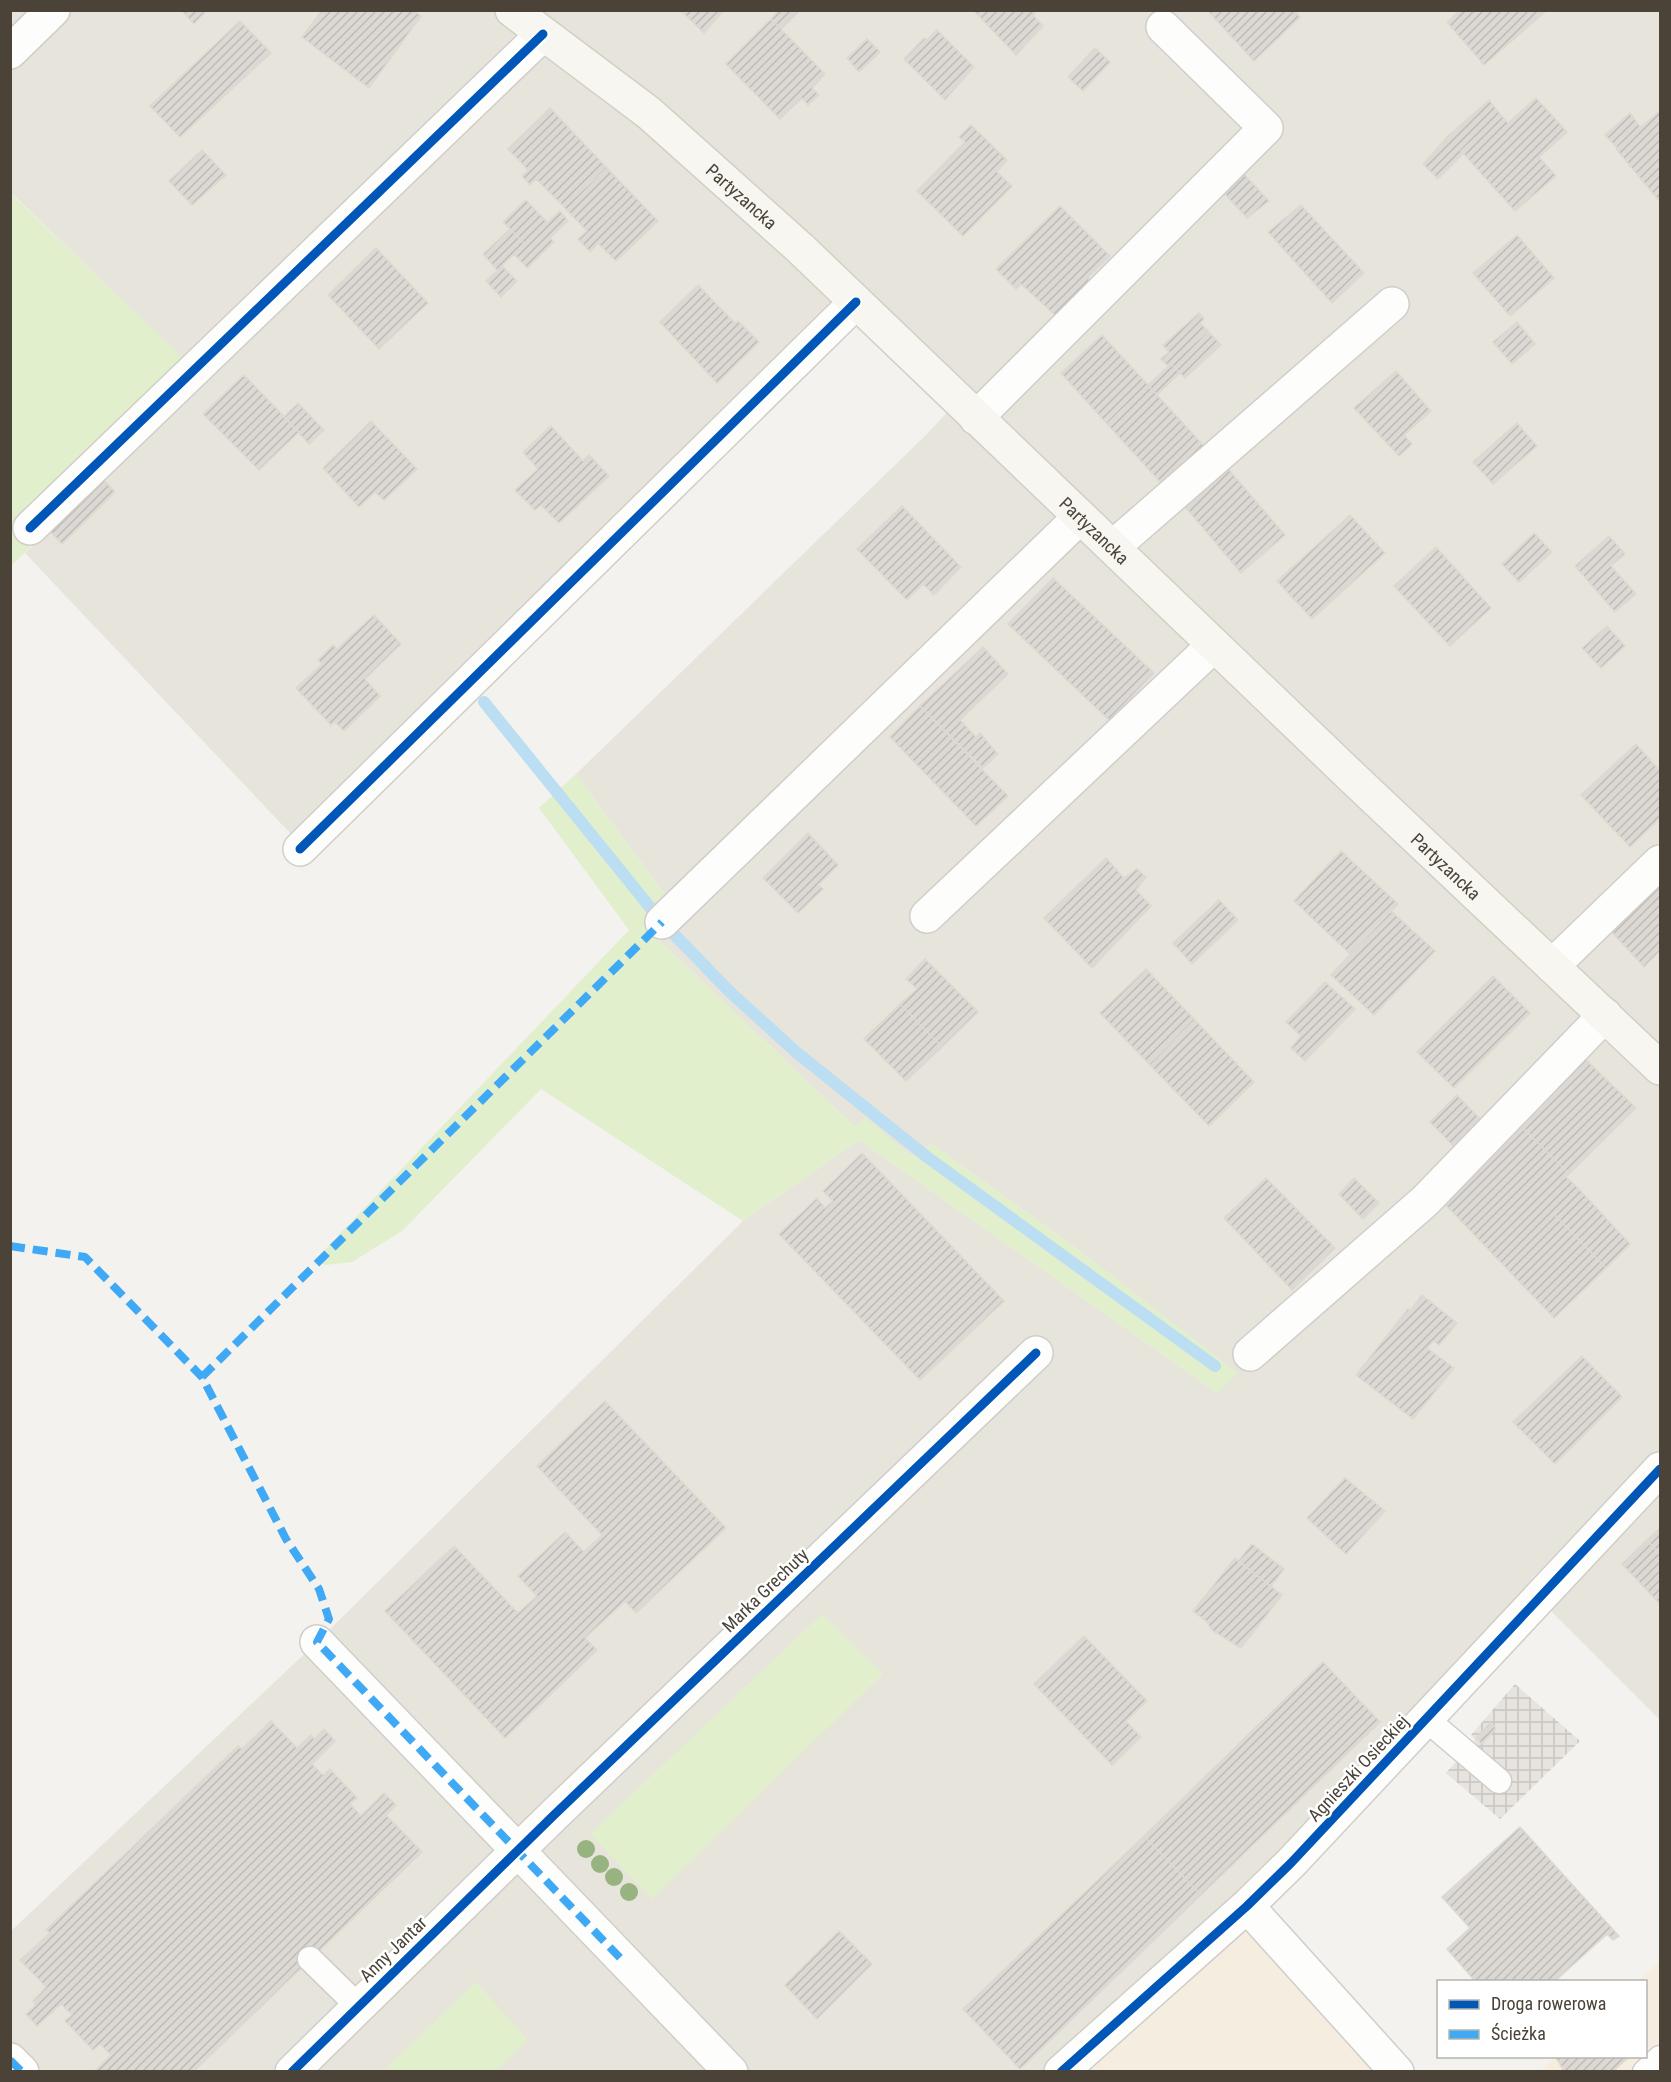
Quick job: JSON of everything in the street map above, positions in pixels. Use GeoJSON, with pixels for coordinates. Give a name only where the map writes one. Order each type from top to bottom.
{"type":"FeatureCollection","features":[{"type":"Feature","properties":{"kind":"main road","name":"Partyzancka"},"geometry":{"type":"LineString","coordinates":[[512,10],[649,113],[856,302],[1660,1068]]}},
{"type":"Feature","properties":{"kind":"street"},"geometry":{"type":"LineString","coordinates":[[10,52],[53,10]]}},
{"type":"Feature","properties":{"kind":"street"},"geometry":{"type":"LineString","coordinates":[[976,418],[1266,128],[1162,27]]}},
{"type":"Feature","properties":{"kind":"street"},"geometry":{"type":"LineString","coordinates":[[30,528],[543,34]]}},
{"type":"Feature","properties":{"kind":"street"},"geometry":{"type":"LineString","coordinates":[[300,849],[856,302]]}},
{"type":"Feature","properties":{"kind":"street"},"geometry":{"type":"LineString","coordinates":[[1113,547],[1392,304]]}},
{"type":"Feature","properties":{"kind":"street"},"geometry":{"type":"LineString","coordinates":[[662,922],[1080,517]]}},
{"type":"Feature","properties":{"kind":"street"},"geometry":{"type":"LineString","coordinates":[[927,916],[1214,645]]}},
{"type":"Feature","properties":{"kind":"street"},"geometry":{"type":"LineString","coordinates":[[1552,966],[1660,862]]}},
{"type":"Feature","properties":{"kind":"street"},"geometry":{"type":"LineString","coordinates":[[1250,1354],[1425,1201],[1605,1015]]}},
{"type":"Feature","properties":{"kind":"street","name":"Marka Grechuty"},"geometry":{"type":"LineString","coordinates":[[518,1851],[1036,1353]]}},
{"type":"Feature","properties":{"kind":"street","name":"Agnieszki Osieckiej"},"geometry":{"type":"LineString","coordinates":[[1061,2072],[1247,1906],[1291,1863],[1660,1469]]}},
{"type":"Feature","properties":{"kind":"street"},"geometry":{"type":"LineString","coordinates":[[317,1642],[731,2072]]}},
{"type":"Feature","properties":{"kind":"street","name":"Anny Jantar"},"geometry":{"type":"LineString","coordinates":[[292,2072],[518,1851]]}},
{"type":"Feature","properties":{"kind":"street"},"geometry":{"type":"LineString","coordinates":[[1247,1906],[1397,2072]]}},
{"type":"Feature","properties":{"kind":"street"},"geometry":{"type":"LineString","coordinates":[[10,2060],[22,2072]]}},
{"type":"Feature","properties":{"kind":"lane"},"geometry":{"type":"LineString","coordinates":[[1426,1719],[1498,1781]]}},
{"type":"Feature","properties":{"kind":"lane"},"geometry":{"type":"LineString","coordinates":[[310,1959],[358,2007]]}},
{"type":"Feature","properties":{"kind":"lane"},"geometry":{"type":"LineString","coordinates":[[1645,2072],[1660,2058]]}},
{"type":"Feature","properties":{"kind":"shaded area"},"geometry":{"type":"Polygon","coordinates":[[[11,11],[1660,11],[1660,1720],[1539,1599],[1061,2071],[11,2072],[11,1931],[317,1642],[743,1221],[859,1140],[1217,1393],[1237,1373],[1076,1248],[932,1144],[911,1156],[865,1118],[855,1127],[660,941],[683,919],[576,774],[925,436],[958,401],[856,302],[300,849],[290,833],[25,553],[103,479],[202,377],[11,193],[11,11]]]}},
{"type":"Feature","properties":{"kind":"shaded area"},"geometry":{"type":"Polygon","coordinates":[[[1515,1684],[1580,1741],[1500,1819],[1446,1773],[1475,1740],[1471,1735],[1515,1684]]]}},
{"type":"Feature","properties":{"kind":"shaded area"},"geometry":{"type":"Polygon","coordinates":[[[1247,1906],[1397,2072],[1061,2072],[1247,1906]]]}},
{"type":"Feature","properties":{"kind":"shaded area"},"geometry":{"type":"Polygon","coordinates":[[[1660,1961],[1660,2071],[1539,2072],[1554,2058],[1647,2058],[1647,1980],[1639,1980],[1660,1961]]]}},
{"type":"Feature","properties":{"kind":"green space"},"geometry":{"type":"Polygon","coordinates":[[[10,193],[203,377],[11,566],[10,566],[10,193]]]}},
{"type":"Feature","properties":{"kind":"green space"},"geometry":{"type":"Polygon","coordinates":[[[576,774],[683,919],[660,941],[855,1127],[865,1117],[911,1156],[932,1144],[1076,1248],[1238,1373],[1217,1393],[859,1140],[743,1221],[541,1089],[402,1231],[352,1262],[325,1265],[317,1258],[629,930],[539,808],[576,774]]]}},
{"type":"Feature","properties":{"kind":"green space"},"geometry":{"type":"Polygon","coordinates":[[[822,1614],[883,1674],[652,1899],[590,1834],[822,1614]]]}},
{"type":"Feature","properties":{"kind":"green space"},"geometry":{"type":"Polygon","coordinates":[[[476,1982],[528,2040],[496,2071],[383,2071],[476,1982]]]}},
{"type":"Feature","properties":{"kind":"building"},"geometry":{"type":"Polygon","coordinates":[[[181,10],[207,10],[194,24],[181,10]]]}},
{"type":"Feature","properties":{"kind":"building"},"geometry":{"type":"Polygon","coordinates":[[[322,10],[414,10],[421,16],[369,88],[302,37],[322,10]]]}},
{"type":"Feature","properties":{"kind":"building"},"geometry":{"type":"Polygon","coordinates":[[[680,10],[724,10],[704,33],[680,10]]]}},
{"type":"Feature","properties":{"kind":"building"},"geometry":{"type":"Polygon","coordinates":[[[779,10],[800,10],[781,29],[771,19],[779,10]]]}},
{"type":"Feature","properties":{"kind":"building"},"geometry":{"type":"Polygon","coordinates":[[[973,10],[1037,10],[1033,15],[1043,26],[1016,55],[973,10]]]}},
{"type":"Feature","properties":{"kind":"building"},"geometry":{"type":"Polygon","coordinates":[[[1207,10],[1294,10],[1300,17],[1254,61],[1207,10]]]}},
{"type":"Feature","properties":{"kind":"building"},"geometry":{"type":"Polygon","coordinates":[[[1461,10],[1546,11],[1484,65],[1447,22],[1461,10]]]}},
{"type":"Feature","properties":{"kind":"building"},"geometry":{"type":"Polygon","coordinates":[[[771,19],[825,74],[812,88],[819,95],[808,105],[802,98],[780,119],[726,64],[771,19]]]}},
{"type":"Feature","properties":{"kind":"building"},"geometry":{"type":"Polygon","coordinates":[[[240,21],[271,53],[180,137],[150,106],[240,21]]]}},
{"type":"Feature","properties":{"kind":"building"},"geometry":{"type":"Polygon","coordinates":[[[937,30],[974,67],[945,100],[904,59],[924,38],[927,40],[937,30]]]}},
{"type":"Feature","properties":{"kind":"building"},"geometry":{"type":"Polygon","coordinates":[[[867,39],[880,52],[859,72],[847,58],[867,39]]]}},
{"type":"Feature","properties":{"kind":"building"},"geometry":{"type":"Polygon","coordinates":[[[1095,48],[1110,62],[1083,91],[1068,77],[1095,48]]]}},
{"type":"Feature","properties":{"kind":"building"},"geometry":{"type":"Polygon","coordinates":[[[1536,98],[1567,132],[1539,157],[1556,176],[1515,211],[1461,151],[1501,115],[1508,123],[1536,98]]]}},
{"type":"Feature","properties":{"kind":"building"},"geometry":{"type":"Polygon","coordinates":[[[1489,100],[1501,115],[1461,151],[1463,154],[1438,179],[1423,164],[1448,136],[1489,100]]]}},
{"type":"Feature","properties":{"kind":"building"},"geometry":{"type":"Polygon","coordinates":[[[550,108],[607,168],[564,207],[536,179],[530,185],[522,176],[528,170],[508,149],[550,108]]]}},
{"type":"Feature","properties":{"kind":"building"},"geometry":{"type":"Polygon","coordinates":[[[1660,111],[1660,202],[1616,149],[1660,111]]]}},
{"type":"Feature","properties":{"kind":"building"},"geometry":{"type":"Polygon","coordinates":[[[1630,113],[1641,128],[1617,148],[1605,135],[1630,113]]]}},
{"type":"Feature","properties":{"kind":"building"},"geometry":{"type":"Polygon","coordinates":[[[971,125],[1007,160],[997,172],[1012,186],[963,236],[917,191],[965,142],[959,137],[971,125]]]}},
{"type":"Feature","properties":{"kind":"building"},"geometry":{"type":"Polygon","coordinates":[[[202,150],[226,175],[192,205],[169,181],[202,150]]]}},
{"type":"Feature","properties":{"kind":"building"},"geometry":{"type":"Polygon","coordinates":[[[607,168],[658,221],[616,261],[598,243],[590,252],[578,239],[587,231],[564,207],[607,168]]]}},
{"type":"Feature","properties":{"kind":"building"},"geometry":{"type":"Polygon","coordinates":[[[1243,173],[1269,201],[1247,218],[1223,192],[1243,173]]]}},
{"type":"Feature","properties":{"kind":"building"},"geometry":{"type":"Polygon","coordinates":[[[526,200],[548,223],[525,244],[503,222],[526,200]]]}},
{"type":"Feature","properties":{"kind":"building"},"geometry":{"type":"Polygon","coordinates":[[[1301,205],[1364,273],[1332,303],[1268,232],[1301,205]]]}},
{"type":"Feature","properties":{"kind":"building"},"geometry":{"type":"Polygon","coordinates":[[[1060,206],[1110,256],[1089,276],[1089,283],[1056,316],[1021,284],[1016,289],[996,269],[1060,206]]]}},
{"type":"Feature","properties":{"kind":"building"},"geometry":{"type":"Polygon","coordinates":[[[560,211],[568,221],[550,238],[554,242],[527,268],[514,254],[560,211]]]}},
{"type":"Feature","properties":{"kind":"building"},"geometry":{"type":"Polygon","coordinates":[[[510,229],[525,244],[497,270],[483,254],[510,229]]]}},
{"type":"Feature","properties":{"kind":"building"},"geometry":{"type":"Polygon","coordinates":[[[1517,235],[1554,278],[1510,316],[1473,273],[1517,235]]]}},
{"type":"Feature","properties":{"kind":"building"},"geometry":{"type":"Polygon","coordinates":[[[376,248],[428,303],[379,349],[328,295],[376,248]]]}},
{"type":"Feature","properties":{"kind":"building"},"geometry":{"type":"Polygon","coordinates":[[[502,266],[517,281],[501,297],[486,281],[502,266]]]}},
{"type":"Feature","properties":{"kind":"building"},"geometry":{"type":"Polygon","coordinates":[[[698,285],[735,323],[738,321],[759,342],[717,383],[660,322],[698,285]]]}},
{"type":"Feature","properties":{"kind":"building"},"geometry":{"type":"Polygon","coordinates":[[[1199,313],[1204,319],[1200,323],[1208,331],[1168,366],[1161,359],[1169,352],[1163,345],[1199,313]]]}},
{"type":"Feature","properties":{"kind":"building"},"geometry":{"type":"Polygon","coordinates":[[[1517,322],[1535,344],[1512,364],[1493,342],[1517,322]]]}},
{"type":"Feature","properties":{"kind":"building"},"geometry":{"type":"Polygon","coordinates":[[[1208,331],[1221,345],[1185,378],[1171,364],[1208,331]]]}},
{"type":"Feature","properties":{"kind":"building"},"geometry":{"type":"Polygon","coordinates":[[[1102,335],[1148,385],[1107,424],[1061,373],[1102,335]]]}},
{"type":"Feature","properties":{"kind":"building"},"geometry":{"type":"Polygon","coordinates":[[[1171,364],[1180,373],[1157,395],[1148,385],[1171,364]]]}},
{"type":"Feature","properties":{"kind":"building"},"geometry":{"type":"Polygon","coordinates":[[[1396,371],[1431,411],[1404,435],[1412,444],[1399,456],[1354,408],[1396,371]]]}},
{"type":"Feature","properties":{"kind":"building"},"geometry":{"type":"Polygon","coordinates":[[[244,375],[299,432],[259,470],[203,414],[244,375]]]}},
{"type":"Feature","properties":{"kind":"building"},"geometry":{"type":"Polygon","coordinates":[[[1148,385],[1204,446],[1162,484],[1107,424],[1148,385]]]}},
{"type":"Feature","properties":{"kind":"building"},"geometry":{"type":"Polygon","coordinates":[[[298,403],[324,430],[309,444],[284,417],[298,403]]]}},
{"type":"Feature","properties":{"kind":"building"},"geometry":{"type":"Polygon","coordinates":[[[371,421],[417,469],[384,500],[375,492],[359,507],[323,468],[371,421]]]}},
{"type":"Feature","properties":{"kind":"building"},"geometry":{"type":"Polygon","coordinates":[[[1517,423],[1537,446],[1493,484],[1473,462],[1517,423]]]}},
{"type":"Feature","properties":{"kind":"building"},"geometry":{"type":"Polygon","coordinates":[[[551,426],[583,461],[589,455],[609,476],[559,523],[541,505],[535,510],[515,490],[538,469],[523,452],[551,426]]]}},
{"type":"Feature","properties":{"kind":"building"},"geometry":{"type":"Polygon","coordinates":[[[1224,464],[1285,535],[1241,573],[1181,502],[1224,464]]]}},
{"type":"Feature","properties":{"kind":"building"},"geometry":{"type":"Polygon","coordinates":[[[103,479],[115,492],[62,544],[49,530],[103,479]]]}},
{"type":"Feature","properties":{"kind":"building"},"geometry":{"type":"Polygon","coordinates":[[[902,506],[961,567],[934,595],[923,584],[907,600],[857,549],[902,506]]]}},
{"type":"Feature","properties":{"kind":"building"},"geometry":{"type":"Polygon","coordinates":[[[1350,515],[1385,553],[1312,619],[1277,581],[1350,515]]]}},
{"type":"Feature","properties":{"kind":"building"},"geometry":{"type":"Polygon","coordinates":[[[1534,533],[1552,552],[1519,582],[1502,564],[1534,533]]]}},
{"type":"Feature","properties":{"kind":"building"},"geometry":{"type":"Polygon","coordinates":[[[1609,536],[1625,554],[1611,566],[1636,594],[1615,612],[1575,566],[1609,536]]]}},
{"type":"Feature","properties":{"kind":"building"},"geometry":{"type":"Polygon","coordinates":[[[1436,547],[1491,608],[1450,646],[1394,586],[1436,547]]]}},
{"type":"Feature","properties":{"kind":"building"},"geometry":{"type":"Polygon","coordinates":[[[1053,578],[1154,673],[1109,720],[1008,624],[1053,578]]]}},
{"type":"Feature","properties":{"kind":"building"},"geometry":{"type":"Polygon","coordinates":[[[374,615],[401,644],[365,679],[380,696],[344,731],[335,722],[331,725],[296,688],[322,664],[318,660],[333,645],[337,649],[374,615]]]}},
{"type":"Feature","properties":{"kind":"building"},"geometry":{"type":"Polygon","coordinates":[[[1607,626],[1625,646],[1601,668],[1582,648],[1607,626]]]}},
{"type":"Feature","properties":{"kind":"building"},"geometry":{"type":"Polygon","coordinates":[[[983,647],[1008,674],[960,720],[976,737],[980,733],[998,754],[983,768],[920,706],[983,647]]]}},
{"type":"Feature","properties":{"kind":"building"},"geometry":{"type":"Polygon","coordinates":[[[920,706],[1008,796],[976,826],[890,737],[920,706]]]}},
{"type":"Feature","properties":{"kind":"building"},"geometry":{"type":"Polygon","coordinates":[[[1636,744],[1660,771],[1660,818],[1630,847],[1581,795],[1636,744]]]}},
{"type":"Feature","properties":{"kind":"building"},"geometry":{"type":"Polygon","coordinates":[[[808,833],[838,865],[818,885],[823,889],[798,913],[763,878],[808,833]]]}},
{"type":"Feature","properties":{"kind":"building"},"geometry":{"type":"Polygon","coordinates":[[[1341,851],[1398,904],[1350,954],[1294,901],[1341,851]]]}},
{"type":"Feature","properties":{"kind":"building"},"geometry":{"type":"Polygon","coordinates":[[[1106,858],[1124,878],[1137,869],[1146,877],[1136,890],[1151,906],[1092,968],[1044,918],[1106,858]]]}},
{"type":"Feature","properties":{"kind":"building"},"geometry":{"type":"Polygon","coordinates":[[[1660,882],[1660,951],[1644,967],[1610,930],[1660,882]]]}},
{"type":"Feature","properties":{"kind":"building"},"geometry":{"type":"Polygon","coordinates":[[[1219,900],[1238,920],[1192,964],[1173,943],[1219,900]]]}},
{"type":"Feature","properties":{"kind":"building"},"geometry":{"type":"Polygon","coordinates":[[[1391,911],[1435,951],[1374,1015],[1331,975],[1391,911]]]}},
{"type":"Feature","properties":{"kind":"building"},"geometry":{"type":"Polygon","coordinates":[[[925,959],[978,1012],[942,1047],[900,1004],[917,989],[906,979],[925,959]]]}},
{"type":"Feature","properties":{"kind":"building"},"geometry":{"type":"Polygon","coordinates":[[[1146,969],[1195,1020],[1149,1064],[1100,1013],[1146,969]]]}},
{"type":"Feature","properties":{"kind":"building"},"geometry":{"type":"Polygon","coordinates":[[[1493,976],[1530,1013],[1454,1088],[1417,1052],[1493,976]]]}},
{"type":"Feature","properties":{"kind":"building"},"geometry":{"type":"Polygon","coordinates":[[[1325,982],[1355,1009],[1305,1061],[1291,1048],[1301,1036],[1286,1022],[1325,982]]]}},
{"type":"Feature","properties":{"kind":"building"},"geometry":{"type":"Polygon","coordinates":[[[900,1004],[942,1047],[906,1081],[864,1039],[900,1004]]]}},
{"type":"Feature","properties":{"kind":"building"},"geometry":{"type":"Polygon","coordinates":[[[1195,1020],[1254,1082],[1209,1126],[1149,1064],[1195,1020]]]}},
{"type":"Feature","properties":{"kind":"building"},"geometry":{"type":"Polygon","coordinates":[[[1582,1056],[1636,1108],[1569,1174],[1515,1120],[1582,1056]]]}},
{"type":"Feature","properties":{"kind":"building"},"geometry":{"type":"Polygon","coordinates":[[[1457,1095],[1488,1127],[1461,1154],[1430,1122],[1457,1095]]]}},
{"type":"Feature","properties":{"kind":"building"},"geometry":{"type":"Polygon","coordinates":[[[1515,1120],[1569,1174],[1566,1177],[1578,1188],[1553,1213],[1606,1268],[1554,1318],[1439,1198],[1515,1120]]]}},
{"type":"Feature","properties":{"kind":"building"},"geometry":{"type":"Polygon","coordinates":[[[862,1153],[1004,1301],[920,1380],[779,1234],[817,1198],[825,1208],[833,1201],[823,1191],[862,1153]]]}},
{"type":"Feature","properties":{"kind":"building"},"geometry":{"type":"Polygon","coordinates":[[[1266,1178],[1335,1248],[1292,1290],[1224,1218],[1266,1178]]]}},
{"type":"Feature","properties":{"kind":"building"},"geometry":{"type":"Polygon","coordinates":[[[1354,1178],[1379,1203],[1363,1219],[1339,1194],[1354,1178]]]}},
{"type":"Feature","properties":{"kind":"building"},"geometry":{"type":"Polygon","coordinates":[[[1578,1188],[1630,1244],[1606,1268],[1553,1213],[1578,1188]]]}},
{"type":"Feature","properties":{"kind":"building"},"geometry":{"type":"Polygon","coordinates":[[[1422,1295],[1457,1323],[1439,1345],[1433,1341],[1427,1348],[1454,1368],[1413,1419],[1356,1375],[1408,1309],[1410,1311],[1422,1295]]]}},
{"type":"Feature","properties":{"kind":"building"},"geometry":{"type":"Polygon","coordinates":[[[1582,1356],[1622,1397],[1555,1464],[1513,1422],[1582,1356]]]}},
{"type":"Feature","properties":{"kind":"building"},"geometry":{"type":"Polygon","coordinates":[[[605,1401],[726,1528],[636,1613],[625,1601],[585,1638],[597,1650],[505,1738],[385,1611],[454,1546],[518,1613],[537,1596],[518,1576],[565,1532],[584,1552],[602,1535],[537,1466],[605,1401]]]}},
{"type":"Feature","properties":{"kind":"building"},"geometry":{"type":"Polygon","coordinates":[[[1345,1478],[1385,1511],[1346,1554],[1307,1518],[1345,1478]]]}},
{"type":"Feature","properties":{"kind":"building"},"geometry":{"type":"Polygon","coordinates":[[[1660,1528],[1660,1555],[1647,1540],[1660,1528]]]}},
{"type":"Feature","properties":{"kind":"building"},"geometry":{"type":"Polygon","coordinates":[[[1647,1540],[1660,1555],[1660,1604],[1622,1564],[1647,1540]]]}},
{"type":"Feature","properties":{"kind":"building"},"geometry":{"type":"Polygon","coordinates":[[[1252,1544],[1284,1569],[1271,1586],[1238,1561],[1252,1544]]]}},
{"type":"Feature","properties":{"kind":"building"},"geometry":{"type":"Polygon","coordinates":[[[1235,1558],[1282,1595],[1241,1648],[1213,1631],[1206,1621],[1193,1611],[1235,1558]]]}},
{"type":"Feature","properties":{"kind":"building"},"geometry":{"type":"Polygon","coordinates":[[[1084,1636],[1147,1701],[1126,1721],[1141,1737],[1112,1765],[1034,1684],[1084,1636]]]}},
{"type":"Feature","properties":{"kind":"building"},"geometry":{"type":"Polygon","coordinates":[[[1323,1662],[1380,1722],[1201,1895],[1144,1836],[1323,1662]]]}},
{"type":"Feature","properties":{"kind":"building"},"geometry":{"type":"Polygon","coordinates":[[[271,1721],[297,1748],[311,1735],[314,1739],[324,1729],[335,1741],[312,1764],[323,1775],[330,1769],[357,1798],[350,1804],[361,1816],[384,1793],[396,1805],[386,1815],[422,1852],[193,2072],[94,2072],[111,2055],[100,2044],[93,2050],[65,2021],[72,2015],[61,2004],[37,2026],[26,2014],[36,2005],[33,2001],[46,1987],[20,1960],[50,1933],[46,1930],[238,1746],[242,1749],[271,1721]]]}},
{"type":"Feature","properties":{"kind":"building"},"geometry":{"type":"Polygon","coordinates":[[[1490,1723],[1496,1728],[1482,1744],[1476,1738],[1490,1723]]]}},
{"type":"Feature","properties":{"kind":"building"},"geometry":{"type":"Polygon","coordinates":[[[1520,1827],[1619,1936],[1613,1940],[1607,1934],[1556,1980],[1474,1980],[1447,1949],[1470,1928],[1442,1897],[1520,1827]]]}},
{"type":"Feature","properties":{"kind":"building"},"geometry":{"type":"Polygon","coordinates":[[[1144,1836],[1201,1895],[1020,2069],[963,2009],[1144,1836]]]}},
{"type":"Feature","properties":{"kind":"building"},"geometry":{"type":"Polygon","coordinates":[[[839,1931],[872,1964],[817,2019],[785,1985],[839,1931]]]}},
{"type":"Feature","properties":{"kind":"building"},"geometry":{"type":"Polygon","coordinates":[[[1556,2058],[1628,2058],[1612,2072],[1561,2072],[1563,2069],[1556,2058]]]}},
{"type":"Feature","properties":{"kind":"waterway"},"geometry":{"type":"LineString","coordinates":[[484,702],[662,922],[730,992],[796,1052],[927,1157],[1215,1366]]}},
{"type":"Feature","properties":{"kind":"marked path"},"geometry":{"type":"LineString","coordinates":[[202,1377],[662,922]]}},
{"type":"Feature","properties":{"kind":"marked path"},"geometry":{"type":"LineString","coordinates":[[10,1246],[85,1257],[202,1377],[286,1539],[319,1589],[329,1619],[317,1642],[624,1962]]}},
{"type":"Feature","properties":{"kind":"marked path"},"geometry":{"type":"LineString","coordinates":[[10,2060],[22,2072]]}},
{"type":"Feature","properties":{"kind":"cycle path"},"geometry":{"type":"LineString","coordinates":[[30,528],[543,34]]}},
{"type":"Feature","properties":{"kind":"cycle path"},"geometry":{"type":"LineString","coordinates":[[300,849],[856,302]]}},
{"type":"Feature","properties":{"kind":"cycle path"},"geometry":{"type":"LineString","coordinates":[[292,2072],[553,1816],[1036,1353]]}},
{"type":"Feature","properties":{"kind":"cycle path"},"geometry":{"type":"LineString","coordinates":[[1061,2072],[1247,1906],[1291,1863],[1660,1469]]}}]}
